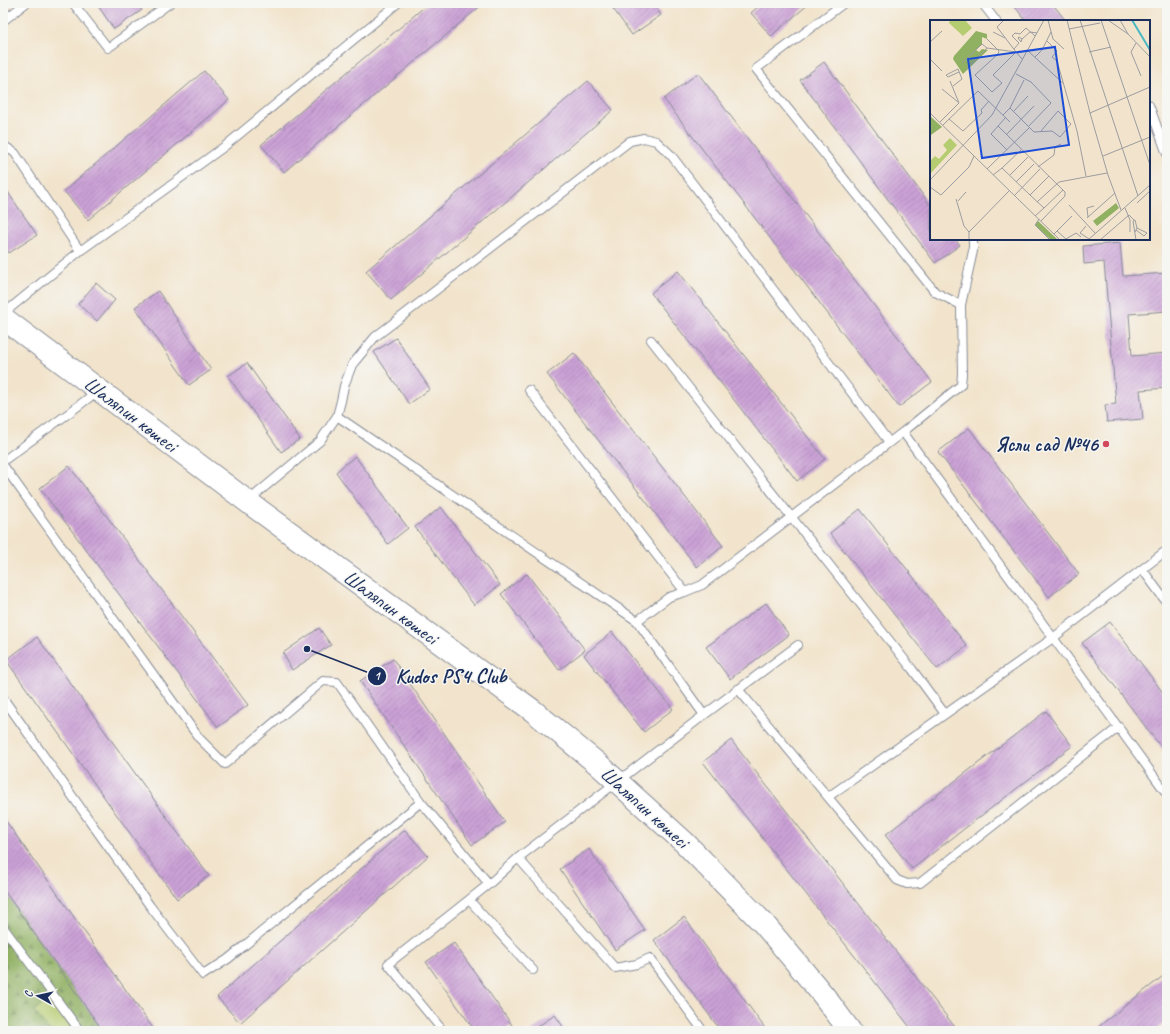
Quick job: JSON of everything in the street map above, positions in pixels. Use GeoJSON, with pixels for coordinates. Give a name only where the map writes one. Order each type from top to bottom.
{"type":"FeatureCollection","features":[{"type":"Feature","properties":{"kind":"main road","name":"Шаляпин көшесі"},"geometry":{"type":"LineString","coordinates":[[3,318],[248,502],[532,710],[577,746],[685,843],[764,924],[824,996],[850,1031]]}},
{"type":"Feature","properties":{"kind":"lane"},"geometry":{"type":"LineString","coordinates":[[3,21],[26,3]]}},
{"type":"Feature","properties":{"kind":"lane"},"geometry":{"type":"LineString","coordinates":[[73,3],[108,48],[170,3]]}},
{"type":"Feature","properties":{"kind":"lane"},"geometry":{"type":"LineString","coordinates":[[3,314],[80,251],[225,146],[398,3]]}},
{"type":"Feature","properties":{"kind":"lane"},"geometry":{"type":"LineString","coordinates":[[844,3],[756,69],[935,292],[961,305]]}},
{"type":"Feature","properties":{"kind":"lane"},"geometry":{"type":"LineString","coordinates":[[982,3],[995,20]]}},
{"type":"Feature","properties":{"kind":"lane"},"geometry":{"type":"LineString","coordinates":[[1150,108],[1167,154]]}},
{"type":"Feature","properties":{"kind":"lane"},"geometry":{"type":"LineString","coordinates":[[248,502],[320,441],[337,416],[344,386],[352,365],[375,337],[630,141],[644,138],[656,141],[671,155],[889,442]]}},
{"type":"Feature","properties":{"kind":"lane"},"geometry":{"type":"LineString","coordinates":[[3,145],[15,153],[80,251]]}},
{"type":"Feature","properties":{"kind":"lane"},"geometry":{"type":"LineString","coordinates":[[637,621],[669,597],[702,585],[903,432],[961,385],[961,305],[973,240]]}},
{"type":"Feature","properties":{"kind":"lane"},"geometry":{"type":"LineString","coordinates":[[651,340],[792,516],[912,669],[945,714]]}},
{"type":"Feature","properties":{"kind":"lane"},"geometry":{"type":"LineString","coordinates":[[3,461],[70,413],[99,390]]}},
{"type":"Feature","properties":{"kind":"lane"},"geometry":{"type":"LineString","coordinates":[[529,390],[685,592]]}},
{"type":"Feature","properties":{"kind":"lane"},"geometry":{"type":"LineString","coordinates":[[337,416],[637,621],[704,715]]}},
{"type":"Feature","properties":{"kind":"lane"},"geometry":{"type":"LineString","coordinates":[[903,432],[1167,794]]}},
{"type":"Feature","properties":{"kind":"lane"},"geometry":{"type":"LineString","coordinates":[[3,465],[199,738],[225,764],[323,681],[337,682],[421,802],[489,884]]}},
{"type":"Feature","properties":{"kind":"lane"},"geometry":{"type":"LineString","coordinates":[[828,797],[1053,638],[1167,550]]}},
{"type":"Feature","properties":{"kind":"lane"},"geometry":{"type":"LineString","coordinates":[[1142,569],[1167,603]]}},
{"type":"Feature","properties":{"kind":"lane"},"geometry":{"type":"LineString","coordinates":[[443,1031],[388,964],[489,884],[518,858],[738,689],[798,645]]}},
{"type":"Feature","properties":{"kind":"lane"},"geometry":{"type":"LineString","coordinates":[[738,689],[897,880],[907,884],[920,883],[1119,727]]}},
{"type":"Feature","properties":{"kind":"lane"},"geometry":{"type":"LineString","coordinates":[[3,698],[150,906],[202,975],[228,959],[421,802]]}},
{"type":"Feature","properties":{"kind":"lane"},"geometry":{"type":"LineString","coordinates":[[518,858],[615,968],[637,964],[650,958],[703,1031]]}},
{"type":"Feature","properties":{"kind":"lane"},"geometry":{"type":"LineString","coordinates":[[469,900],[534,970]]}},
{"type":"Feature","properties":{"kind":"lane"},"geometry":{"type":"LineString","coordinates":[[3,927],[80,1031]]}},
{"type":"Feature","properties":{"kind":"green space"},"geometry":{"type":"Polygon","coordinates":[[[3,889],[103,1031],[3,1031],[3,889]]]}},
{"type":"Feature","properties":{"kind":"green space"},"geometry":{"type":"Polygon","coordinates":[[[49,999],[71,1027],[65,1031],[50,1031],[34,1011],[49,999]]]}},
{"type":"Feature","properties":{"kind":"building"},"geometry":{"type":"Polygon","coordinates":[[[96,3],[137,3],[142,10],[114,29],[96,3]]]}},
{"type":"Feature","properties":{"kind":"building"},"geometry":{"type":"Polygon","coordinates":[[[429,3],[484,3],[284,172],[261,145],[429,3]]]}},
{"type":"Feature","properties":{"kind":"building"},"geometry":{"type":"Polygon","coordinates":[[[609,3],[652,3],[661,15],[632,35],[609,3]]]}},
{"type":"Feature","properties":{"kind":"building"},"geometry":{"type":"Polygon","coordinates":[[[762,3],[810,3],[771,36],[751,13],[762,3]]]}},
{"type":"Feature","properties":{"kind":"building"},"geometry":{"type":"Polygon","coordinates":[[[1012,3],[1052,3],[1065,20],[1025,20],[1012,3]]]}},
{"type":"Feature","properties":{"kind":"building"},"geometry":{"type":"Polygon","coordinates":[[[824,62],[930,205],[930,240],[956,240],[960,245],[935,263],[800,80],[824,62]]]}},
{"type":"Feature","properties":{"kind":"building"},"geometry":{"type":"Polygon","coordinates":[[[204,71],[229,100],[88,220],[64,191],[204,71]]]}},
{"type":"Feature","properties":{"kind":"building"},"geometry":{"type":"Polygon","coordinates":[[[698,73],[932,382],[899,407],[664,99],[698,73]]]}},
{"type":"Feature","properties":{"kind":"building"},"geometry":{"type":"Polygon","coordinates":[[[588,81],[613,110],[391,300],[366,271],[588,81]]]}},
{"type":"Feature","properties":{"kind":"building"},"geometry":{"type":"Polygon","coordinates":[[[3,185],[37,235],[9,253],[3,244],[3,185]]]}},
{"type":"Feature","properties":{"kind":"building"},"geometry":{"type":"Polygon","coordinates":[[[1120,243],[1123,276],[1167,273],[1167,311],[1129,314],[1132,356],[1167,353],[1167,388],[1140,390],[1143,419],[1107,422],[1105,405],[1116,404],[1104,262],[1084,264],[1083,246],[1120,243]]]}},
{"type":"Feature","properties":{"kind":"building"},"geometry":{"type":"Polygon","coordinates":[[[678,271],[825,459],[797,481],[651,293],[678,271]]]}},
{"type":"Feature","properties":{"kind":"building"},"geometry":{"type":"Polygon","coordinates":[[[96,283],[115,300],[97,321],[78,304],[96,283]]]}},
{"type":"Feature","properties":{"kind":"building"},"geometry":{"type":"Polygon","coordinates":[[[158,291],[211,370],[189,385],[135,307],[158,291]]]}},
{"type":"Feature","properties":{"kind":"building"},"geometry":{"type":"Polygon","coordinates":[[[396,338],[430,389],[409,404],[374,352],[396,338]]]}},
{"type":"Feature","properties":{"kind":"building"},"geometry":{"type":"Polygon","coordinates":[[[574,353],[723,546],[697,567],[547,374],[574,353]]]}},
{"type":"Feature","properties":{"kind":"building"},"geometry":{"type":"Polygon","coordinates":[[[247,363],[300,439],[281,452],[228,376],[247,363]]]}},
{"type":"Feature","properties":{"kind":"building"},"geometry":{"type":"Polygon","coordinates":[[[969,428],[1079,574],[1049,597],[938,452],[969,428]]]}},
{"type":"Feature","properties":{"kind":"building"},"geometry":{"type":"Polygon","coordinates":[[[355,456],[408,528],[388,544],[336,472],[355,456]]]}},
{"type":"Feature","properties":{"kind":"building"},"geometry":{"type":"Polygon","coordinates":[[[69,466],[248,705],[218,727],[40,488],[69,466]]]}},
{"type":"Feature","properties":{"kind":"building"},"geometry":{"type":"Polygon","coordinates":[[[441,507],[500,585],[474,605],[415,527],[441,507]]]}},
{"type":"Feature","properties":{"kind":"building"},"geometry":{"type":"Polygon","coordinates":[[[860,509],[967,646],[937,669],[830,533],[860,509]]]}},
{"type":"Feature","properties":{"kind":"building"},"geometry":{"type":"Polygon","coordinates":[[[527,574],[585,650],[559,670],[501,594],[527,574]]]}},
{"type":"Feature","properties":{"kind":"building"},"geometry":{"type":"Polygon","coordinates":[[[766,603],[789,635],[730,679],[706,647],[766,603]]]}},
{"type":"Feature","properties":{"kind":"building"},"geometry":{"type":"Polygon","coordinates":[[[1110,622],[1167,698],[1167,755],[1082,643],[1110,622]]]}},
{"type":"Feature","properties":{"kind":"building"},"geometry":{"type":"Polygon","coordinates":[[[319,628],[331,645],[292,670],[283,653],[319,628]]]}},
{"type":"Feature","properties":{"kind":"building"},"geometry":{"type":"Polygon","coordinates":[[[612,632],[673,709],[644,732],[584,655],[612,632]]]}},
{"type":"Feature","properties":{"kind":"building"},"geometry":{"type":"Polygon","coordinates":[[[37,637],[209,876],[177,899],[6,660],[37,637]]]}},
{"type":"Feature","properties":{"kind":"building"},"geometry":{"type":"Polygon","coordinates":[[[393,659],[505,822],[472,845],[360,681],[393,659]]]}},
{"type":"Feature","properties":{"kind":"building"},"geometry":{"type":"Polygon","coordinates":[[[1046,711],[1072,746],[912,869],[885,835],[1046,711]]]}},
{"type":"Feature","properties":{"kind":"building"},"geometry":{"type":"Polygon","coordinates":[[[731,740],[958,1031],[913,1031],[703,762],[731,740]]]}},
{"type":"Feature","properties":{"kind":"building"},"geometry":{"type":"Polygon","coordinates":[[[3,817],[155,1031],[103,1031],[3,889],[3,817]]]}},
{"type":"Feature","properties":{"kind":"building"},"geometry":{"type":"Polygon","coordinates":[[[405,830],[428,856],[240,1023],[217,997],[405,830]]]}},
{"type":"Feature","properties":{"kind":"building"},"geometry":{"type":"Polygon","coordinates":[[[589,849],[645,930],[615,950],[560,869],[589,849]]]}},
{"type":"Feature","properties":{"kind":"building"},"geometry":{"type":"Polygon","coordinates":[[[684,917],[767,1031],[721,1031],[654,940],[684,917]]]}},
{"type":"Feature","properties":{"kind":"building"},"geometry":{"type":"Polygon","coordinates":[[[454,943],[512,1025],[503,1031],[475,1031],[426,962],[454,943]]]}},
{"type":"Feature","properties":{"kind":"building"},"geometry":{"type":"Polygon","coordinates":[[[1167,973],[1167,1021],[1154,1031],[1093,1031],[1167,973]]]}},
{"type":"Feature","properties":{"kind":"building"},"geometry":{"type":"Polygon","coordinates":[[[555,1015],[566,1031],[531,1031],[555,1015]]]}},
{"type":"Feature","properties":{"kind":"place","name":"Ясли сад №46"},"geometry":{"type":"Point","coordinates":[1106,444]}},
{"type":"Feature","properties":{"kind":"place","name":"Kudos PS4 Club"},"geometry":{"type":"Point","coordinates":[307,649]}}]}
